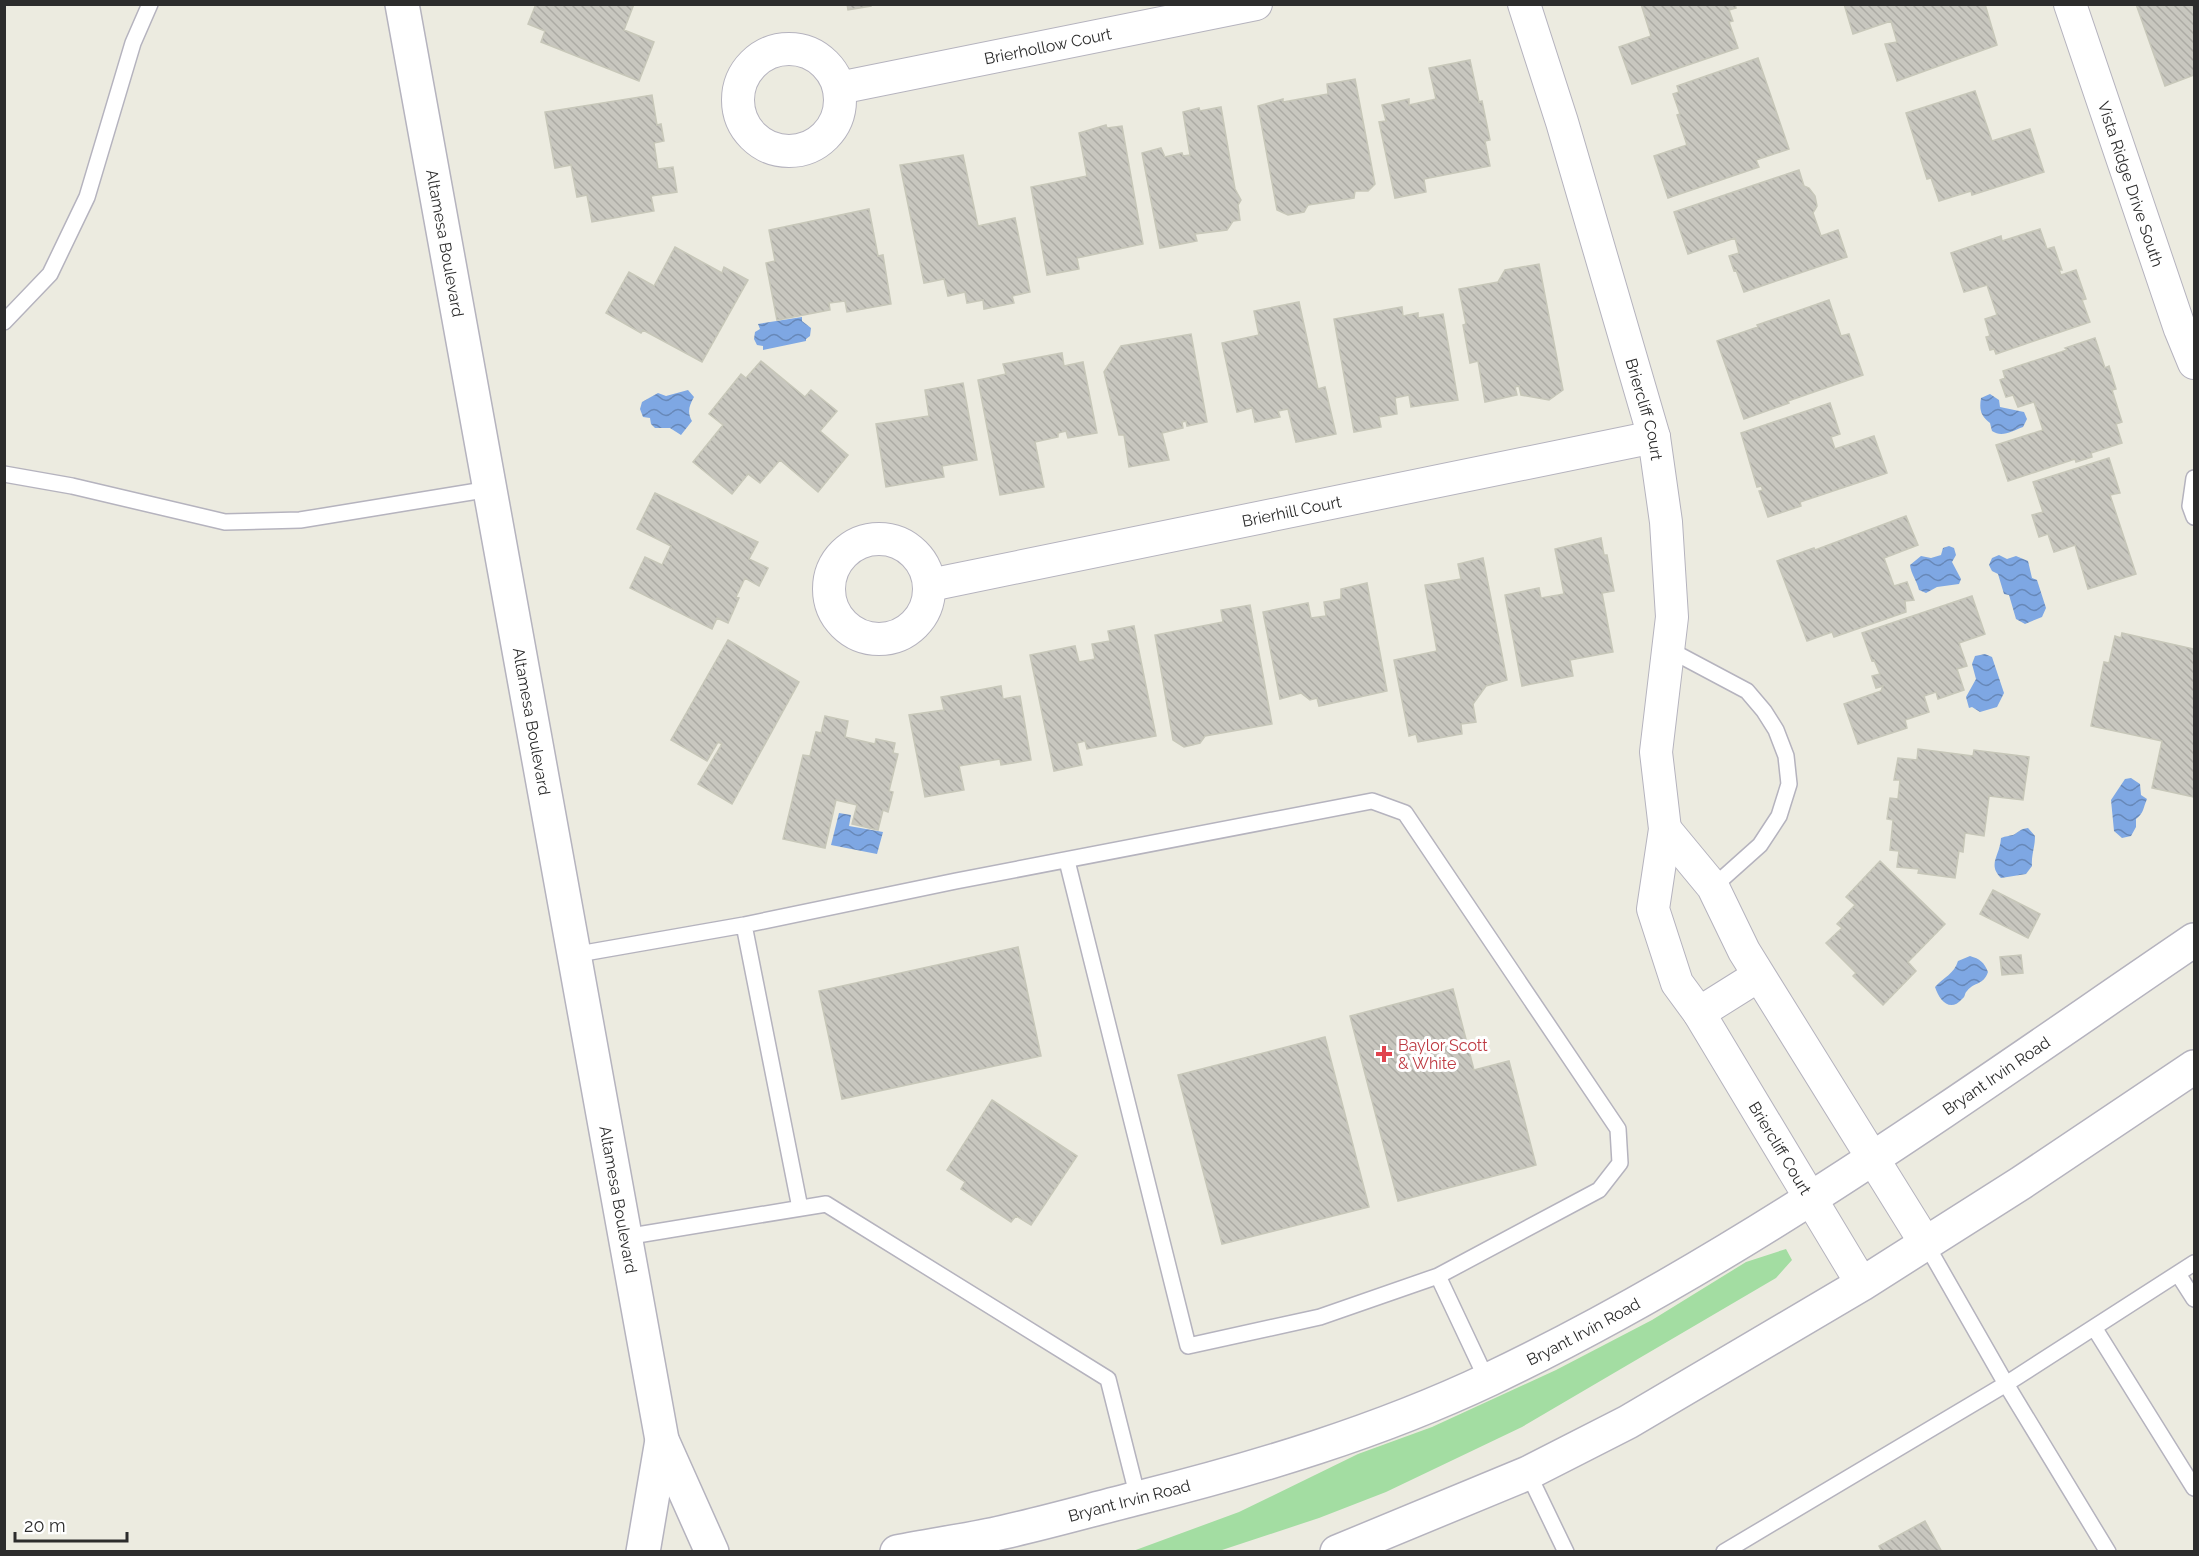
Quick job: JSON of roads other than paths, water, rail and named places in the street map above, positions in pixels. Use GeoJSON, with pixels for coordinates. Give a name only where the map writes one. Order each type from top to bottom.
{"type":"FeatureCollection","features":[{"type":"Feature","properties":{"kind":"main road","name":"Altamesa Boulevard"},"geometry":{"type":"LineString","coordinates":[[402,4],[662,1440],[712,1551]]}},
{"type":"Feature","properties":{"kind":"main road","name":"Bryant Irvin Road"},"geometry":{"type":"LineString","coordinates":[[897,1551],[1002,1533],[1222,1477],[1424,1408],[1487,1380],[1600,1323],[1719,1256],[1872,1158],[2194,940]]}},
{"type":"Feature","properties":{"kind":"main road"},"geometry":{"type":"LineString","coordinates":[[1337,1551],[1528,1473],[1628,1422],[1926,1244],[2194,1067]]}},
{"type":"Feature","properties":{"kind":"main road","name":"Altamesa Boulevard"},"geometry":{"type":"LineString","coordinates":[[643,1551],[662,1440]]}},
{"type":"Feature","properties":{"kind":"street","name":"Brierhollow Court"},"geometry":{"type":"LineString","coordinates":[[839,88],[1256,4]]}},
{"type":"Feature","properties":{"kind":"street","name":"Briercliff Court"},"geometry":{"type":"LineString","coordinates":[[1524,4],[1562,123],[1654,437],[1666,522],[1672,617],[1656,752],[1665,829],[1653,909],[1677,983],[1699,1013],[1862,1284]]}},
{"type":"Feature","properties":{"kind":"street","name":"Vista Ridge Drive South"},"geometry":{"type":"LineString","coordinates":[[2070,4],[2180,329],[2194,363]]}},
{"type":"Feature","properties":{"kind":"street","name":"Brierhill Court"},"geometry":{"type":"LineString","coordinates":[[930,585],[1654,437]]}},
{"type":"Feature","properties":{"kind":"street"},"geometry":{"type":"LineString","coordinates":[[1665,829],[1713,887],[1758,976],[1926,1244]]}},
{"type":"Feature","properties":{"kind":"street"},"geometry":{"type":"LineString","coordinates":[[1699,1013],[1758,976]]}},
{"type":"Feature","properties":{"kind":"lane"},"geometry":{"type":"LineString","coordinates":[[4,322],[50,274],[87,197],[133,43],[150,4]]}},
{"type":"Feature","properties":{"kind":"lane"},"geometry":{"type":"LineString","coordinates":[[4,474],[72,486],[225,522],[300,520],[490,489]]}},
{"type":"Feature","properties":{"kind":"lane"},"geometry":{"type":"LineString","coordinates":[[2194,478],[2190,506],[2194,517]]}},
{"type":"Feature","properties":{"kind":"lane"},"geometry":{"type":"LineString","coordinates":[[1668,650],[1747,691],[1776,730],[1786,756],[1789,784],[1779,816],[1760,845],[1713,887]]}},
{"type":"Feature","properties":{"kind":"lane"},"geometry":{"type":"LineString","coordinates":[[573,955],[744,925],[956,881],[1372,801],[1405,813],[1618,1129],[1620,1163],[1599,1190],[1438,1276],[1320,1317],[1188,1346],[1067,861]]}},
{"type":"Feature","properties":{"kind":"lane"},"geometry":{"type":"LineString","coordinates":[[744,925],[800,1208]]}},
{"type":"Feature","properties":{"kind":"lane"},"geometry":{"type":"LineString","coordinates":[[625,1237],[826,1204],[1108,1379],[1138,1498]]}},
{"type":"Feature","properties":{"kind":"lane"},"geometry":{"type":"LineString","coordinates":[[1926,1244],[2006,1384],[2108,1551]]}},
{"type":"Feature","properties":{"kind":"lane"},"geometry":{"type":"LineString","coordinates":[[1724,1551],[2006,1384],[2095,1329],[2194,1263]]}},
{"type":"Feature","properties":{"kind":"lane"},"geometry":{"type":"LineString","coordinates":[[2178,1274],[2194,1299]]}},
{"type":"Feature","properties":{"kind":"lane"},"geometry":{"type":"LineString","coordinates":[[1438,1276],[1487,1380]]}},
{"type":"Feature","properties":{"kind":"lane"},"geometry":{"type":"LineString","coordinates":[[2095,1329],[2194,1488]]}},
{"type":"Feature","properties":{"kind":"lane"},"geometry":{"type":"LineString","coordinates":[[1528,1473],[1566,1551]]}},
{"type":"Feature","properties":{"kind":"water"},"geometry":{"type":"Polygon","coordinates":[[[802,317],[802,321],[811,328],[810,336],[806,341],[763,350],[763,346],[757,345],[754,339],[755,332],[760,329],[758,324],[802,317]]]}},
{"type":"Feature","properties":{"kind":"water"},"geometry":{"type":"Polygon","coordinates":[[[688,390],[694,397],[689,409],[692,421],[681,435],[670,428],[655,428],[650,418],[643,417],[640,409],[642,402],[658,393],[666,396],[688,390]]]}},
{"type":"Feature","properties":{"kind":"water"},"geometry":{"type":"Polygon","coordinates":[[[1990,394],[1999,400],[2000,407],[2024,412],[2027,419],[2023,427],[2003,434],[1992,431],[1980,406],[1981,398],[1990,394]]]}},
{"type":"Feature","properties":{"kind":"water"},"geometry":{"type":"Polygon","coordinates":[[[1949,546],[1954,548],[1956,555],[1952,562],[1961,579],[1959,584],[1937,587],[1926,593],[1919,590],[1910,565],[1921,556],[1931,558],[1941,555],[1943,548],[1949,546]]]}},
{"type":"Feature","properties":{"kind":"water"},"geometry":{"type":"Polygon","coordinates":[[[1999,555],[2007,559],[2016,556],[2028,561],[2032,578],[2037,580],[2046,608],[2042,617],[2025,624],[2016,619],[2009,595],[2004,594],[1998,574],[1992,571],[1989,565],[1992,558],[1999,555]]]}},
{"type":"Feature","properties":{"kind":"water"},"geometry":{"type":"Polygon","coordinates":[[[1985,654],[1992,657],[2004,693],[1997,707],[1980,712],[1972,707],[1969,708],[1966,697],[1976,679],[1972,664],[1975,656],[1985,654]]]}},
{"type":"Feature","properties":{"kind":"water"},"geometry":{"type":"Polygon","coordinates":[[[2131,778],[2140,784],[2141,795],[2147,799],[2142,812],[2136,819],[2136,827],[2131,836],[2122,838],[2114,831],[2111,800],[2125,779],[2131,778]]]}},
{"type":"Feature","properties":{"kind":"water"},"geometry":{"type":"Polygon","coordinates":[[[839,813],[851,815],[849,826],[883,832],[877,854],[831,845],[839,813]]]}},
{"type":"Feature","properties":{"kind":"water"},"geometry":{"type":"Polygon","coordinates":[[[2028,828],[2035,836],[2032,866],[2026,874],[2001,878],[1995,864],[2001,838],[2028,828]]]}},
{"type":"Feature","properties":{"kind":"water"},"geometry":{"type":"Polygon","coordinates":[[[1970,956],[1983,963],[1988,972],[1981,982],[1970,988],[1958,1003],[1949,1005],[1942,1000],[1935,987],[1951,972],[1958,961],[1970,956]]]}},
{"type":"Feature","properties":{"kind":"place","name":"Baylor Scott & White"},"geometry":{"type":"Point","coordinates":[1384,1054]}}]}
